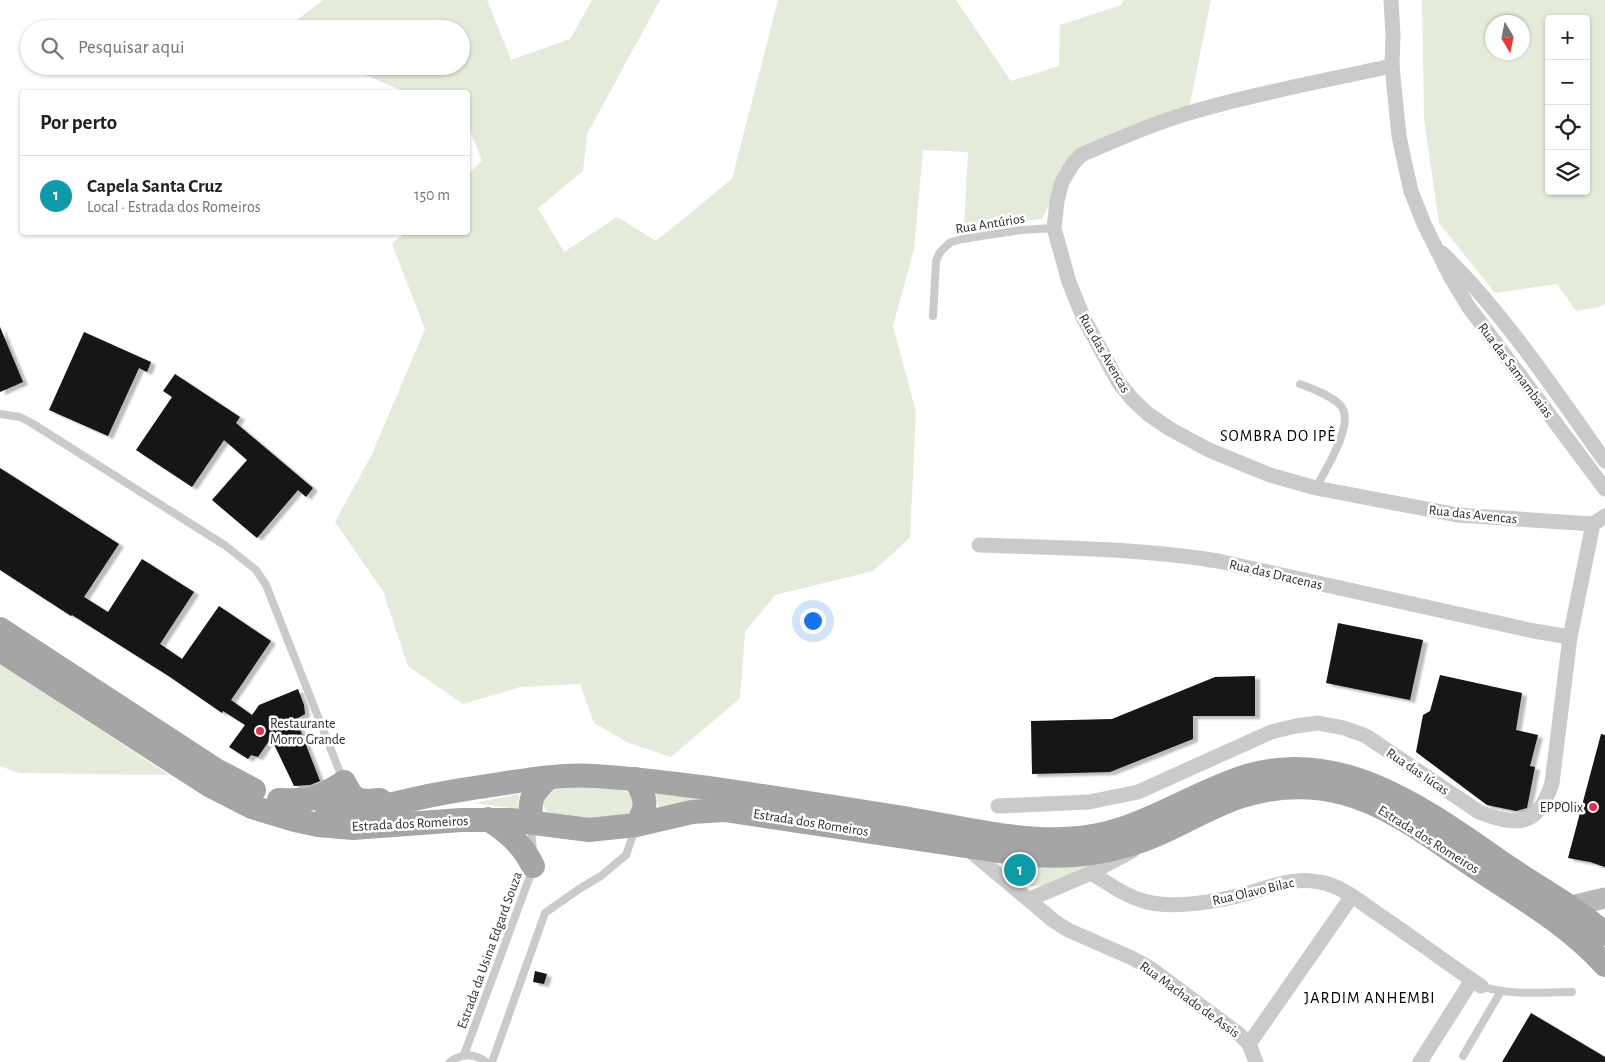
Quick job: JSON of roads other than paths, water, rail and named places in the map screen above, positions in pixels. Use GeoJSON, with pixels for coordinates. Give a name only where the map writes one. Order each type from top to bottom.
{"type":"FeatureCollection","features":[{"type":"Feature","properties":{"kind":"main road","name":"Estrada dos Romeiros"},"geometry":{"type":"LineString","coordinates":[[0,629],[216,770],[256,791],[279,800],[319,810],[341,812],[375,808],[434,794],[547,779],[586,776],[635,779],[767,796],[1021,837],[1065,840],[1087,838],[1129,827],[1232,781],[1251,775],[1291,769],[1330,771],[1369,782],[1408,802],[1471,841],[1566,917],[1605,965]]}},
{"type":"Feature","properties":{"kind":"main road","name":"Estrada dos Romeiros"},"geometry":{"type":"LineString","coordinates":[[0,650],[189,774],[229,796],[275,815],[318,825],[353,828],[488,820],[531,822],[589,830],[636,825],[692,812],[724,810],[1027,855],[1066,856],[1112,850],[1156,835],[1222,804],[1256,792],[1292,787],[1327,789],[1362,799],[1399,818],[1566,917],[1605,934]]}},
{"type":"Feature","properties":{"kind":"main road"},"geometry":{"type":"LineString","coordinates":[[531,822],[531,799],[539,786],[547,779]]}},
{"type":"Feature","properties":{"kind":"main road"},"geometry":{"type":"LineString","coordinates":[[635,779],[644,796],[646,806],[636,825]]}},
{"type":"Feature","properties":{"kind":"main road"},"geometry":{"type":"LineString","coordinates":[[279,800],[306,801],[314,799],[344,782],[352,796],[364,802],[434,794]]}},
{"type":"Feature","properties":{"kind":"main road"},"geometry":{"type":"LineString","coordinates":[[488,820],[517,841],[534,866]]}},
{"type":"Feature","properties":{"kind":"main road"},"geometry":{"type":"LineString","coordinates":[[1566,917],[1605,954]]}},
{"type":"Feature","properties":{"kind":"street","name":"Rua das Samambaias"},"geometry":{"type":"LineString","coordinates":[[1392,0],[1392,66],[1399,136],[1412,191],[1424,224],[1468,306],[1605,489]]}},
{"type":"Feature","properties":{"kind":"street","name":"Rua das Avencas"},"geometry":{"type":"LineString","coordinates":[[1392,66],[1243,98],[1198,110],[1167,120],[1082,155],[1072,165],[1062,182],[1057,201],[1054,228],[1069,282],[1084,319],[1119,383],[1132,399],[1170,430],[1209,450],[1270,476],[1316,488],[1458,515],[1599,520]]}},
{"type":"Feature","properties":{"kind":"street","name":"Rua das Samambaias"},"geometry":{"type":"LineString","coordinates":[[1436,246],[1462,272],[1488,303],[1550,384],[1605,461]]}},
{"type":"Feature","properties":{"kind":"street"},"geometry":{"type":"LineString","coordinates":[[1582,458],[1595,448]]}},
{"type":"Feature","properties":{"kind":"street","name":"Rua das Iúcas"},"geometry":{"type":"LineString","coordinates":[[998,806],[1089,802],[1138,792],[1271,732],[1296,726],[1318,724],[1344,728],[1366,736],[1479,812],[1499,820],[1515,822],[1530,818],[1541,809],[1552,783],[1570,637],[1599,520]]}},
{"type":"Feature","properties":{"kind":"street","name":"Rua das Dracenas"},"geometry":{"type":"LineString","coordinates":[[979,545],[1097,549],[1183,555],[1534,631],[1570,637]]}},
{"type":"Feature","properties":{"kind":"street"},"geometry":{"type":"LineString","coordinates":[[1030,899],[1091,873],[1127,854],[1156,835]]}},
{"type":"Feature","properties":{"kind":"street","name":"Rua Machado de Assis"},"geometry":{"type":"LineString","coordinates":[[965,846],[1054,921],[1068,930],[1132,958],[1150,968],[1229,1025],[1249,1044],[1256,1062]]}},
{"type":"Feature","properties":{"kind":"street","name":"Rua Olavo Bilac"},"geometry":{"type":"LineString","coordinates":[[1091,873],[1132,897],[1157,904],[1184,905],[1228,898],[1292,881],[1306,880],[1334,886],[1420,942],[1476,983]]}},
{"type":"Feature","properties":{"kind":"street"},"geometry":{"type":"LineString","coordinates":[[1249,1044],[1352,896]]}},
{"type":"Feature","properties":{"kind":"street"},"geometry":{"type":"LineString","coordinates":[[1566,917],[1605,898]]}},
{"type":"Feature","properties":{"kind":"street"},"geometry":{"type":"LineString","coordinates":[[1420,1062],[1476,983]]}},
{"type":"Feature","properties":{"kind":"lane","name":"Rua Antúrios"},"geometry":{"type":"LineString","coordinates":[[933,316],[936,261],[939,254],[950,242],[1021,230],[1054,228]]}},
{"type":"Feature","properties":{"kind":"lane"},"geometry":{"type":"LineString","coordinates":[[1300,384],[1334,400],[1342,408],[1345,417],[1339,443],[1316,488]]}},
{"type":"Feature","properties":{"kind":"lane"},"geometry":{"type":"LineString","coordinates":[[0,414],[20,417],[30,422],[226,546],[256,570],[270,593],[344,782]]}},
{"type":"Feature","properties":{"kind":"lane","name":"Estrada da Usina Edgard Souza"},"geometry":{"type":"LineString","coordinates":[[464,1055],[534,866],[531,822]]}},
{"type":"Feature","properties":{"kind":"lane"},"geometry":{"type":"LineString","coordinates":[[492,1062],[545,913],[601,876],[626,855],[636,825]]}},
{"type":"Feature","properties":{"kind":"lane"},"geometry":{"type":"LineString","coordinates":[[1476,983],[1501,991],[1572,992]]}},
{"type":"Feature","properties":{"kind":"lane"},"geometry":{"type":"LineString","coordinates":[[1462,1056],[1501,991]]}},
{"type":"Feature","properties":{"kind":"lane"},"geometry":{"type":"LineString","coordinates":[[450,1062],[464,1055],[478,1057],[486,1062]]}},
{"type":"Feature","properties":{"kind":"place","name":"Restaurante Morro Grande"},"geometry":{"type":"Point","coordinates":[260,731]}},
{"type":"Feature","properties":{"kind":"place","name":"EPPOlix"},"geometry":{"type":"Point","coordinates":[1593,807]}},
{"type":"Feature","properties":{"kind":"place","name":"Capela Santa Cruz"},"geometry":{"type":"Point","coordinates":[1020,870]}},
{"type":"Feature","properties":{"kind":"district","name":"SOMBRA DO IPÊ"},"geometry":{"type":"Point","coordinates":[1278,435]}},
{"type":"Feature","properties":{"kind":"district","name":"JARDIM ANHEMBI"},"geometry":{"type":"Point","coordinates":[1370,997]}}]}
